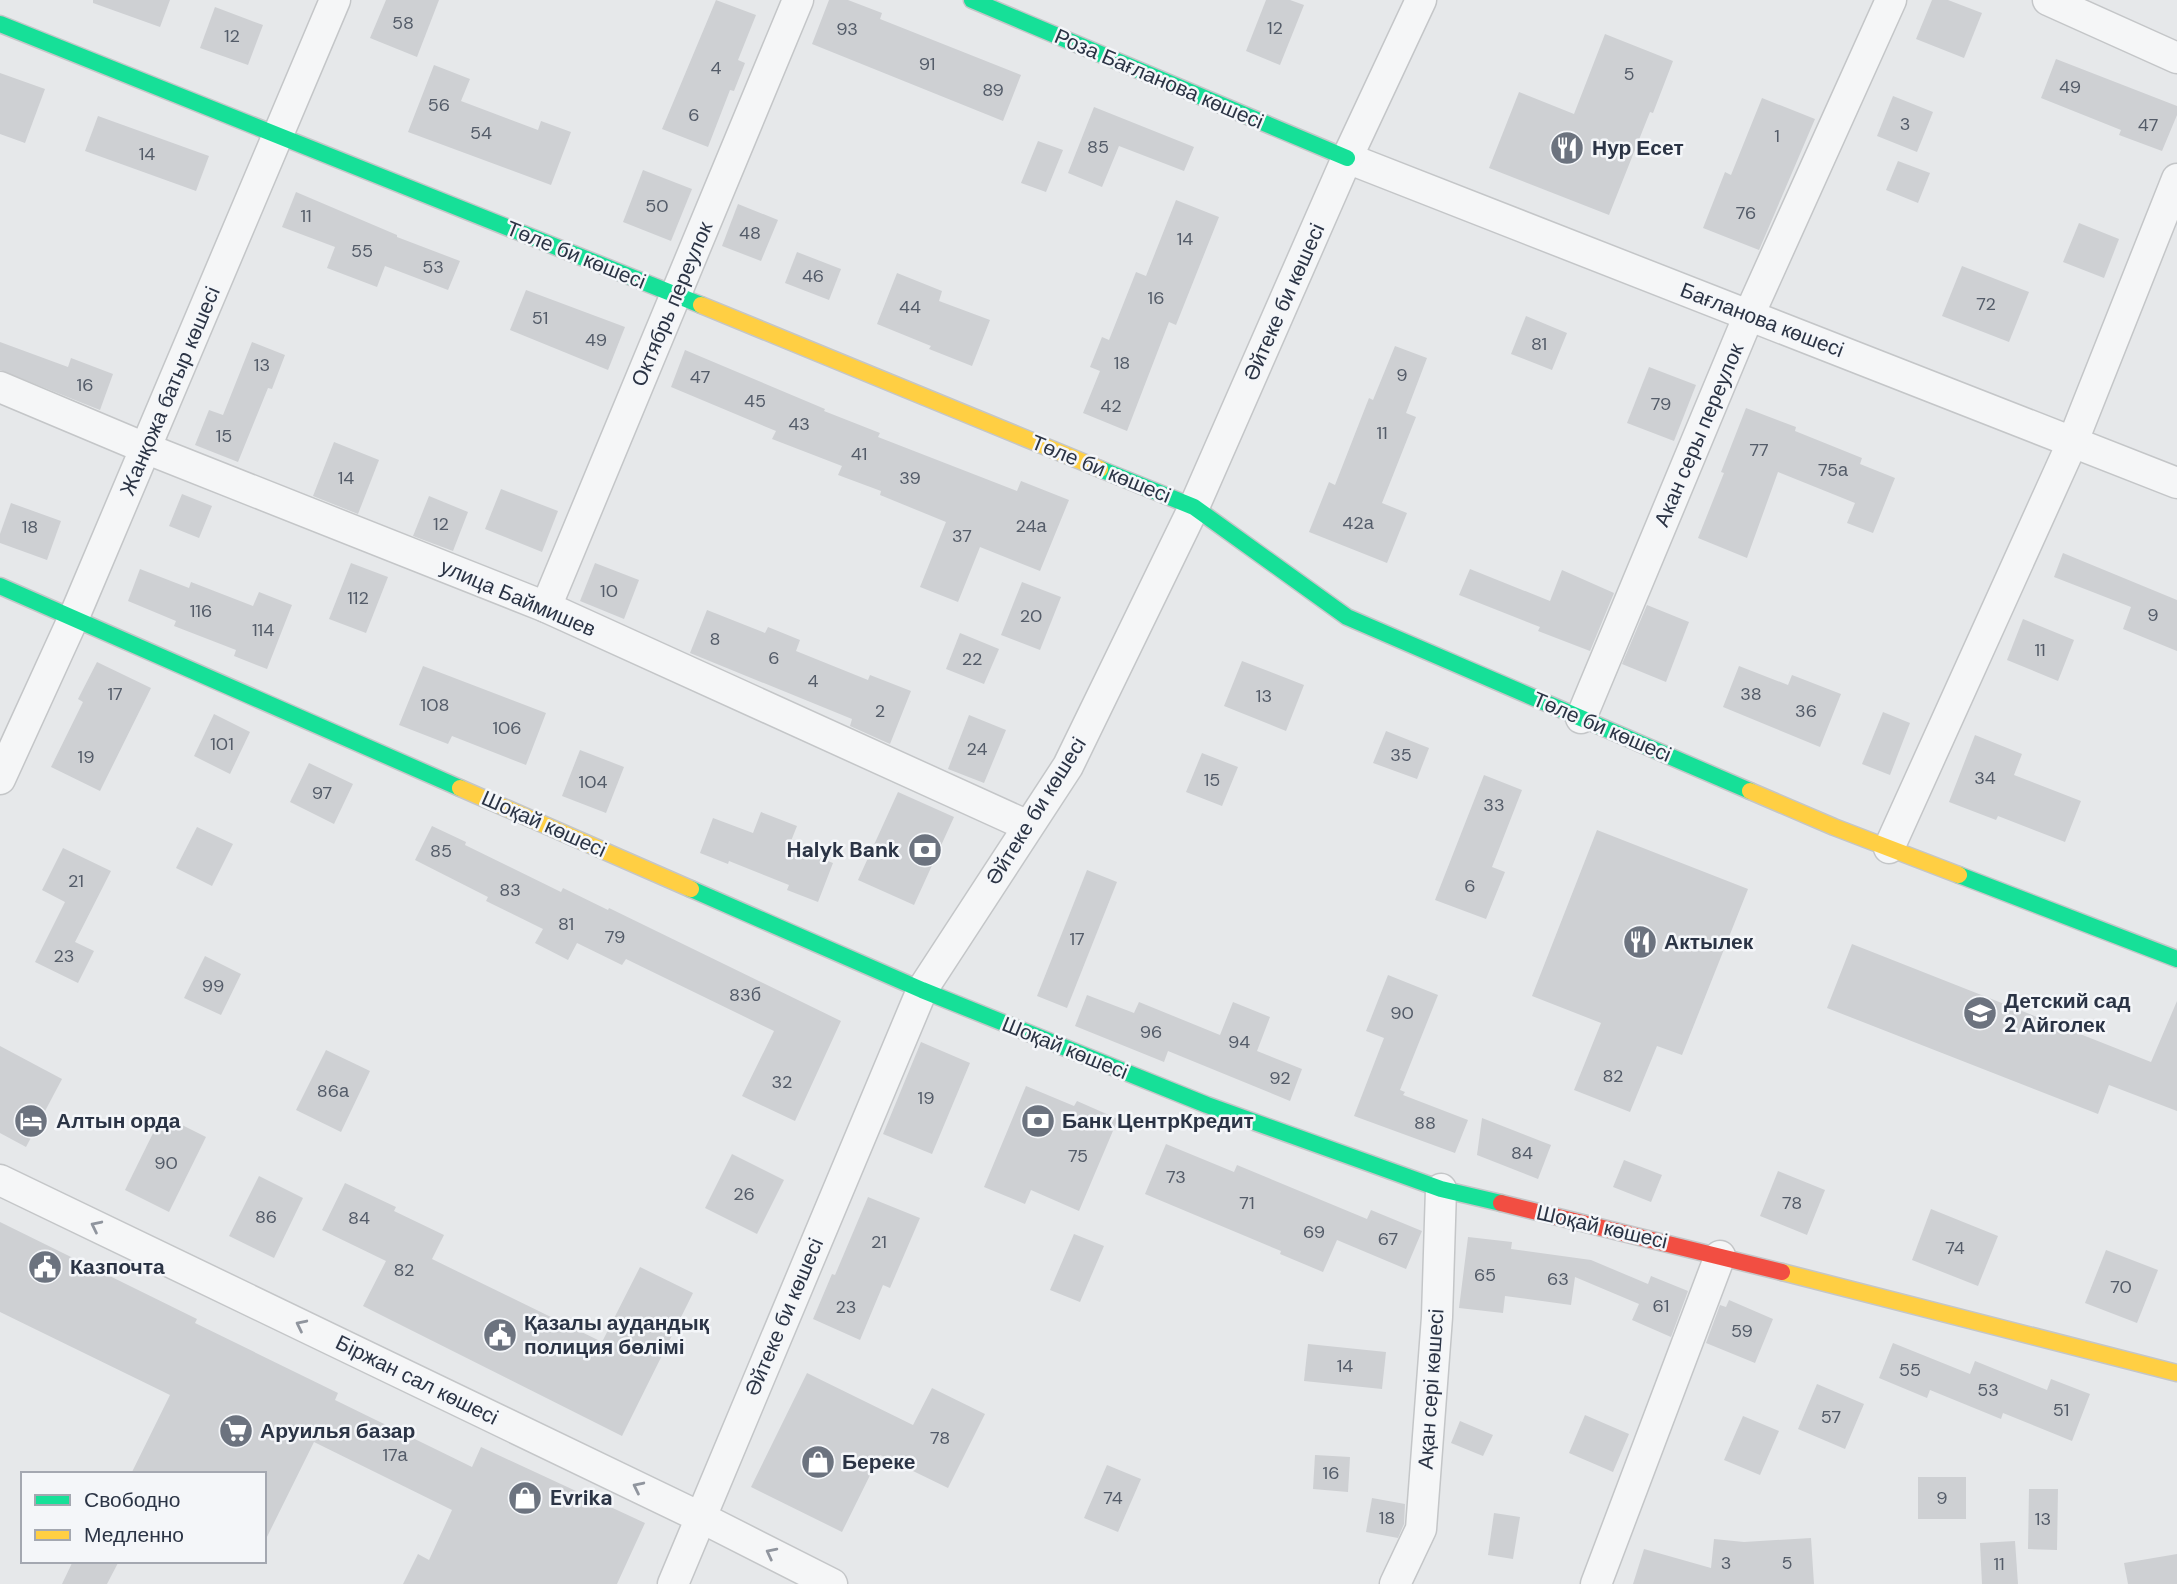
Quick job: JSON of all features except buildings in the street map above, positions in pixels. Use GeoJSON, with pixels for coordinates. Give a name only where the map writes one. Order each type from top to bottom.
{"type":"FeatureCollection","features":[{"type":"Feature","properties":{"kind":"street","name":"Жанқожа батыр көшесі"},"geometry":{"type":"LineString","coordinates":[[0,779],[74,617],[335,0]]}},
{"type":"Feature","properties":{"kind":"street","name":"Октябрь переулок"},"geometry":{"type":"LineString","coordinates":[[545,607],[798,0]]}},
{"type":"Feature","properties":{"kind":"street","name":"Роза Бағланова көшесі"},"geometry":{"type":"LineString","coordinates":[[972,0],[1346,158]]}},
{"type":"Feature","properties":{"kind":"street","name":"Әйтеке би көшесі"},"geometry":{"type":"LineString","coordinates":[[673,1584],[922,990],[1068,766],[1194,507],[1346,158],[1421,0]]}},
{"type":"Feature","properties":{"kind":"street","name":"Акан серы переулок"},"geometry":{"type":"LineString","coordinates":[[1581,718],[1749,315],[1891,0]]}},
{"type":"Feature","properties":{"kind":"street"},"geometry":{"type":"LineString","coordinates":[[2048,0],[2177,58]]}},
{"type":"Feature","properties":{"kind":"street","name":"Төле би көшесі"},"geometry":{"type":"LineString","coordinates":[[0,24],[676,295],[1194,507],[1346,617],[1833,827],[2177,959]]}},
{"type":"Feature","properties":{"kind":"street","name":"Бағланова көшесі"},"geometry":{"type":"LineString","coordinates":[[1346,158],[2177,483]]}},
{"type":"Feature","properties":{"kind":"street"},"geometry":{"type":"LineString","coordinates":[[1889,848],[2073,442],[2177,179]]}},
{"type":"Feature","properties":{"kind":"street","name":"улица Баймишев"},"geometry":{"type":"LineString","coordinates":[[0,387],[145,448],[545,607],[1028,826]]}},
{"type":"Feature","properties":{"kind":"street","name":"Шоқай көшесі"},"geometry":{"type":"LineString","coordinates":[[0,586],[922,990],[1207,1105],[1441,1189],[1720,1255],[2177,1373]]}},
{"type":"Feature","properties":{"kind":"street","name":"Біржан сал көшесі"},"geometry":{"type":"LineString","coordinates":[[0,1180],[700,1517],[832,1584]]}},
{"type":"Feature","properties":{"kind":"street","name":"Ақан сері көшесі"},"geometry":{"type":"LineString","coordinates":[[1395,1584],[1421,1530],[1437,1317],[1441,1189]]}},
{"type":"Feature","properties":{"kind":"street"},"geometry":{"type":"LineString","coordinates":[[1596,1584],[1720,1255]]}},
{"type":"Feature","properties":{"kind":"traffic: fast"},"geometry":{"type":"LineString","coordinates":[[972,0],[1347,158]]}},
{"type":"Feature","properties":{"kind":"traffic: fast"},"geometry":{"type":"LineString","coordinates":[[0,24],[701,305]]}},
{"type":"Feature","properties":{"kind":"traffic: fast"},"geometry":{"type":"LineString","coordinates":[[1100,469],[1194,507],[1347,617],[1750,791]]}},
{"type":"Feature","properties":{"kind":"traffic: fast"},"geometry":{"type":"LineString","coordinates":[[0,586],[460,788]]}},
{"type":"Feature","properties":{"kind":"traffic: fast"},"geometry":{"type":"LineString","coordinates":[[1959,875],[2177,959]]}},
{"type":"Feature","properties":{"kind":"traffic: fast"},"geometry":{"type":"LineString","coordinates":[[691,889],[922,990],[1207,1105],[1441,1189],[1501,1203]]}},
{"type":"Feature","properties":{"kind":"traffic: slow"},"geometry":{"type":"LineString","coordinates":[[701,305],[1100,469]]}},
{"type":"Feature","properties":{"kind":"traffic: slow"},"geometry":{"type":"LineString","coordinates":[[460,788],[691,889]]}},
{"type":"Feature","properties":{"kind":"traffic: slow"},"geometry":{"type":"LineString","coordinates":[[1750,791],[1959,875]]}},
{"type":"Feature","properties":{"kind":"traffic: slow"},"geometry":{"type":"LineString","coordinates":[[1782,1272],[2177,1373]]}},
{"type":"Feature","properties":{"kind":"traffic: jam"},"geometry":{"type":"LineString","coordinates":[[1501,1203],[1782,1272]]}},
{"type":"Feature","properties":{"kind":"place","name":"Нур Есет"},"geometry":{"type":"Point","coordinates":[1567,148]}},
{"type":"Feature","properties":{"kind":"place","name":"Halyk Bank"},"geometry":{"type":"Point","coordinates":[925,850]}},
{"type":"Feature","properties":{"kind":"place","name":"Актылек"},"geometry":{"type":"Point","coordinates":[1640,942]}},
{"type":"Feature","properties":{"kind":"place","name":"Детский сад 2 Айголек"},"geometry":{"type":"Point","coordinates":[1980,1013]}},
{"type":"Feature","properties":{"kind":"place","name":"Алтын орда"},"geometry":{"type":"Point","coordinates":[31,1121]}},
{"type":"Feature","properties":{"kind":"place","name":"Банк ЦентрКредит"},"geometry":{"type":"Point","coordinates":[1038,1121]}},
{"type":"Feature","properties":{"kind":"place","name":"Казпочта"},"geometry":{"type":"Point","coordinates":[45,1267]}},
{"type":"Feature","properties":{"kind":"place","name":"Қазалы аудандық полиция бөлімі"},"geometry":{"type":"Point","coordinates":[500,1335]}},
{"type":"Feature","properties":{"kind":"place","name":"Аруилья базар"},"geometry":{"type":"Point","coordinates":[236,1431]}},
{"type":"Feature","properties":{"kind":"place","name":"Береке"},"geometry":{"type":"Point","coordinates":[818,1462]}},
{"type":"Feature","properties":{"kind":"place","name":"Evrika"},"geometry":{"type":"Point","coordinates":[525,1498]}}]}
